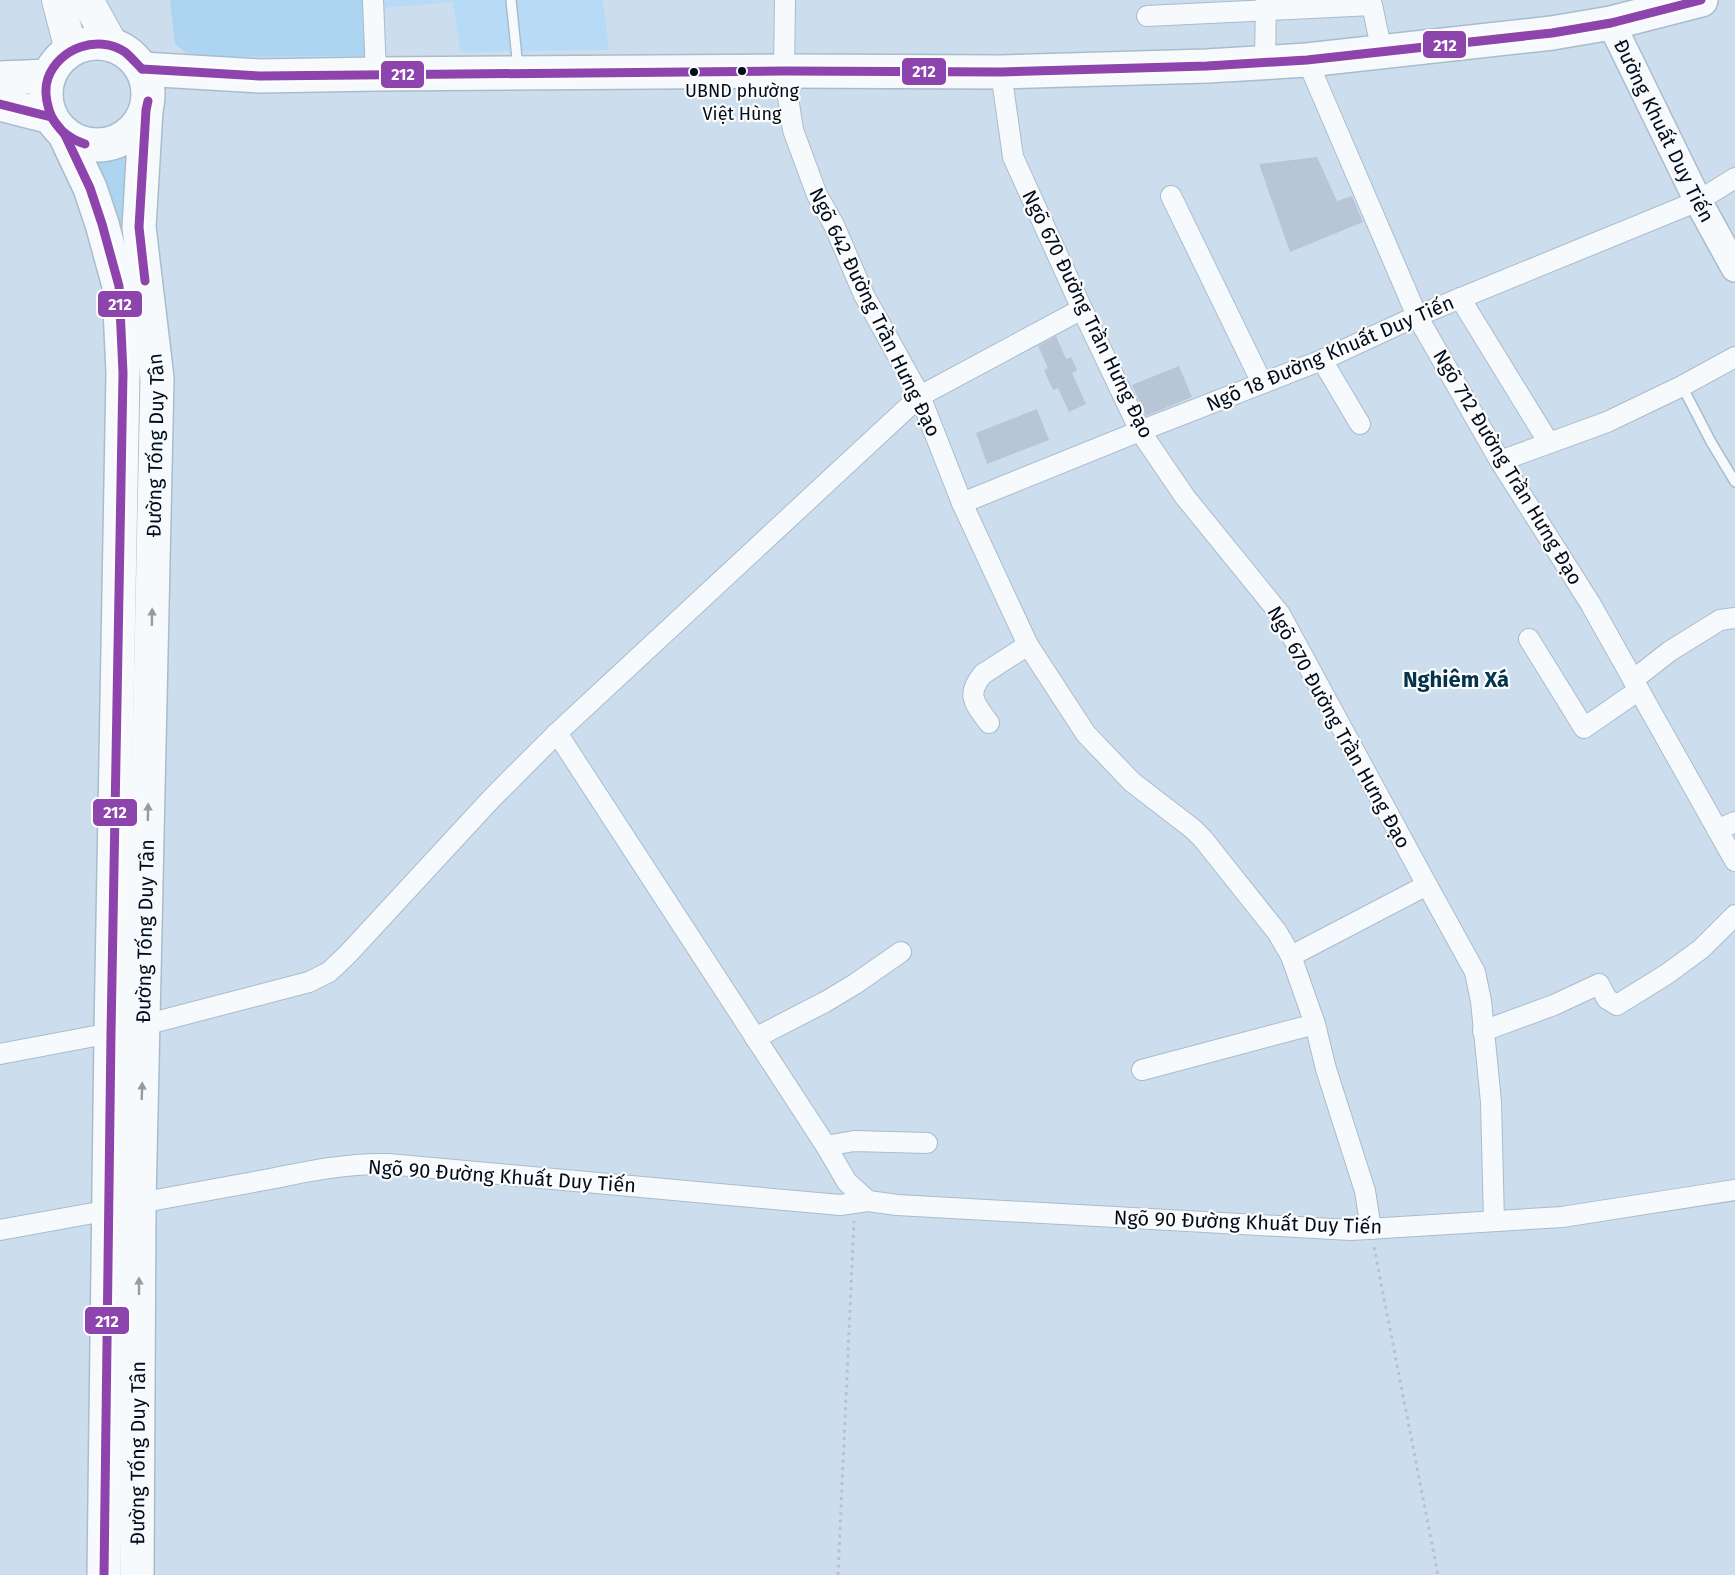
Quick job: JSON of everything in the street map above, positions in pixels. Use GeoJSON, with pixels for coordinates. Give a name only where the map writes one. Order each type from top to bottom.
{"type":"FeatureCollection","features":[{"type":"Feature","properties":{"kind":"highway"},"geometry":{"type":"LineString","coordinates":[[142,69],[260,76],[784,71],[1001,72],[1207,66],[1307,60],[1552,33],[1611,23],[1701,0]]}},
{"type":"Feature","properties":{"kind":"highway"},"geometry":{"type":"LineString","coordinates":[[91,44],[112,45],[132,57],[142,69],[147,81],[147,105],[143,117],[127,136],[104,145],[88,145],[72,139],[58,126],[46,101],[46,92],[50,76],[61,59],[71,51],[91,44]]}},
{"type":"Feature","properties":{"kind":"highway"},"geometry":{"type":"LineString","coordinates":[[0,78],[50,76]]}},
{"type":"Feature","properties":{"kind":"highway"},"geometry":{"type":"LineString","coordinates":[[147,105],[260,76]]}},
{"type":"Feature","properties":{"kind":"highway"},"geometry":{"type":"LineString","coordinates":[[0,104],[58,126]]}},
{"type":"Feature","properties":{"kind":"highway","name":"Đường Tống Duy Tân"},"geometry":{"type":"LineString","coordinates":[[124,1206],[144,1025],[157,378],[139,226],[147,105]]}},
{"type":"Feature","properties":{"kind":"highway","name":"Đường Tống Duy Tân"},"geometry":{"type":"LineString","coordinates":[[58,126],[90,188],[102,224],[118,286],[123,373],[111,1033],[124,1206],[123,1332],[137,1575]]}},
{"type":"Feature","properties":{"kind":"highway"},"geometry":{"type":"LineString","coordinates":[[116,729],[150,729]]}},
{"type":"Feature","properties":{"kind":"highway","name":"Đường Tống Duy Tân"},"geometry":{"type":"LineString","coordinates":[[104,1575],[123,1332]]}},
{"type":"Feature","properties":{"kind":"main road"},"geometry":{"type":"LineString","coordinates":[[58,0],[71,51]]}},
{"type":"Feature","properties":{"kind":"main road"},"geometry":{"type":"LineString","coordinates":[[87,0],[112,45]]}},
{"type":"Feature","properties":{"kind":"main road","name":"Đường Khuất Duy Tiến"},"geometry":{"type":"LineString","coordinates":[[1611,23],[1698,201],[1735,268]]}},
{"type":"Feature","properties":{"kind":"street"},"geometry":{"type":"LineString","coordinates":[[373,0],[376,74]]}},
{"type":"Feature","properties":{"kind":"street","name":"Ngõ 642 Đường Trần Hưng Đạo"},"geometry":{"type":"LineString","coordinates":[[785,0],[784,71],[793,130],[817,195],[834,225],[864,294],[920,396],[962,503],[1028,645],[1086,734],[1132,782],[1203,839],[1277,932],[1291,956],[1315,1024],[1326,1069],[1365,1191],[1371,1229]]}},
{"type":"Feature","properties":{"kind":"street"},"geometry":{"type":"LineString","coordinates":[[1265,63],[1266,5]]}},
{"type":"Feature","properties":{"kind":"street"},"geometry":{"type":"LineString","coordinates":[[1147,16],[1266,5],[1372,5],[1382,52]]}},
{"type":"Feature","properties":{"kind":"street","name":"Ngõ 712 Đường Trần Hưng Đạo"},"geometry":{"type":"LineString","coordinates":[[1307,60],[1417,316],[1500,461],[1590,603],[1735,861]]}},
{"type":"Feature","properties":{"kind":"street","name":"Ngõ 670 Đường Trần Hưng Đạo"},"geometry":{"type":"LineString","coordinates":[[1001,72],[1013,157],[1140,430],[1185,497],[1280,614],[1475,972],[1481,1000],[1491,1102],[1494,1221]]}},
{"type":"Feature","properties":{"kind":"street","name":"Ngõ 18 Đường Khuất Duy Tiến"},"geometry":{"type":"LineString","coordinates":[[962,503],[1140,430],[1323,360],[1417,316],[1698,201],[1735,178]]}},
{"type":"Feature","properties":{"kind":"street"},"geometry":{"type":"LineString","coordinates":[[1171,196],[1262,383]]}},
{"type":"Feature","properties":{"kind":"street"},"geometry":{"type":"LineString","coordinates":[[1460,298],[1549,443]]}},
{"type":"Feature","properties":{"kind":"street"},"geometry":{"type":"LineString","coordinates":[[144,1025],[309,982],[329,972],[493,797],[557,733],[920,396],[1082,309]]}},
{"type":"Feature","properties":{"kind":"street"},"geometry":{"type":"LineString","coordinates":[[1500,461],[1607,422],[1682,386],[1735,357]]}},
{"type":"Feature","properties":{"kind":"street"},"geometry":{"type":"LineString","coordinates":[[1323,360],[1360,424]]}},
{"type":"Feature","properties":{"kind":"street"},"geometry":{"type":"LineString","coordinates":[[1529,639],[1584,728],[1636,685],[1670,651],[1720,620],[1735,618]]}},
{"type":"Feature","properties":{"kind":"street"},"geometry":{"type":"LineString","coordinates":[[989,723],[974,702],[973,694],[978,680],[983,674],[1028,645]]}},
{"type":"Feature","properties":{"kind":"street"},"geometry":{"type":"LineString","coordinates":[[557,733],[861,1203]]}},
{"type":"Feature","properties":{"kind":"street"},"geometry":{"type":"LineString","coordinates":[[1716,830],[1735,822]]}},
{"type":"Feature","properties":{"kind":"street"},"geometry":{"type":"LineString","coordinates":[[1291,956],[1426,885]]}},
{"type":"Feature","properties":{"kind":"street"},"geometry":{"type":"LineString","coordinates":[[1483,1030],[1554,1005],[1599,984],[1607,999],[1617,1005],[1667,974],[1701,949],[1735,915]]}},
{"type":"Feature","properties":{"kind":"street"},"geometry":{"type":"LineString","coordinates":[[755,1038],[825,1002],[901,952]]}},
{"type":"Feature","properties":{"kind":"street"},"geometry":{"type":"LineString","coordinates":[[1142,1070],[1315,1024]]}},
{"type":"Feature","properties":{"kind":"street"},"geometry":{"type":"LineString","coordinates":[[0,1054],[111,1033]]}},
{"type":"Feature","properties":{"kind":"street"},"geometry":{"type":"LineString","coordinates":[[826,1146],[854,1141],[927,1143]]}},
{"type":"Feature","properties":{"kind":"street","name":"Ngõ 90 Đường Khuất Duy Tiến"},"geometry":{"type":"LineString","coordinates":[[0,1230],[312,1171],[346,1165],[369,1164],[840,1205],[861,1203],[1351,1230],[1562,1217],[1735,1190]]}},
{"type":"Feature","properties":{"kind":"lane"},"geometry":{"type":"LineString","coordinates":[[511,0],[518,73]]}},
{"type":"Feature","properties":{"kind":"lane"},"geometry":{"type":"LineString","coordinates":[[1682,386],[1735,482]]}},
{"type":"Feature","properties":{"kind":"path"},"geometry":{"type":"LineString","coordinates":[[837,1575],[861,1203]]}},
{"type":"Feature","properties":{"kind":"path"},"geometry":{"type":"LineString","coordinates":[[1371,1229],[1438,1575]]}},
{"type":"Feature","properties":{"kind":"shaded area"},"geometry":{"type":"Polygon","coordinates":[[[170,0],[363,0],[366,56],[203,57],[185,52],[175,44],[170,0]]]}},
{"type":"Feature","properties":{"kind":"shaded area"},"geometry":{"type":"Polygon","coordinates":[[[380,0],[603,0],[609,50],[460,52],[453,2],[380,8],[380,0]]]}},
{"type":"Feature","properties":{"kind":"shaded area"},"geometry":{"type":"Polygon","coordinates":[[[135,147],[124,181],[125,213],[143,345],[134,710],[129,327],[82,157],[135,147]]]}},
{"type":"Feature","properties":{"kind":"building"},"geometry":{"type":"Polygon","coordinates":[[[1317,157],[1337,201],[1352,196],[1363,222],[1290,252],[1259,164],[1317,157]]]}},
{"type":"Feature","properties":{"kind":"building"},"geometry":{"type":"Polygon","coordinates":[[[1056,336],[1066,359],[1071,357],[1077,370],[1072,373],[1086,404],[1069,412],[1058,388],[1053,390],[1044,370],[1048,368],[1038,346],[1056,336]]]}},
{"type":"Feature","properties":{"kind":"building"},"geometry":{"type":"Polygon","coordinates":[[[1179,366],[1192,397],[1146,416],[1132,385],[1179,366]]]}},
{"type":"Feature","properties":{"kind":"building"},"geometry":{"type":"Polygon","coordinates":[[[1037,409],[1049,440],[987,464],[976,433],[1037,409]]]}},
{"type":"Feature","properties":{"kind":"transit line","name":"212"},"geometry":{"type":"LineString","coordinates":[[142,69],[260,76],[784,71],[1001,72],[1207,66],[1307,60],[1552,33],[1611,23],[1701,0]]}},
{"type":"Feature","properties":{"kind":"transit line","name":"212"},"geometry":{"type":"LineString","coordinates":[[85,144],[62,132],[49,110],[46,90],[53,68],[61,59],[80,47],[103,44],[125,52],[142,69]]}},
{"type":"Feature","properties":{"kind":"transit line","name":"212"},"geometry":{"type":"LineString","coordinates":[[145,281],[139,227],[148,101]]}},
{"type":"Feature","properties":{"kind":"transit line","name":"212"},"geometry":{"type":"LineString","coordinates":[[0,104],[51,117],[65,135],[90,188],[119,286],[123,373],[104,1575]]}},
{"type":"Feature","properties":{"kind":"place","name":"UBND phường Việt Hùng"},"geometry":{"type":"Point","coordinates":[742,71]}},
{"type":"Feature","properties":{"kind":"district","name":"Nghiêm Xá"},"geometry":{"type":"Point","coordinates":[1456,679]}}]}
